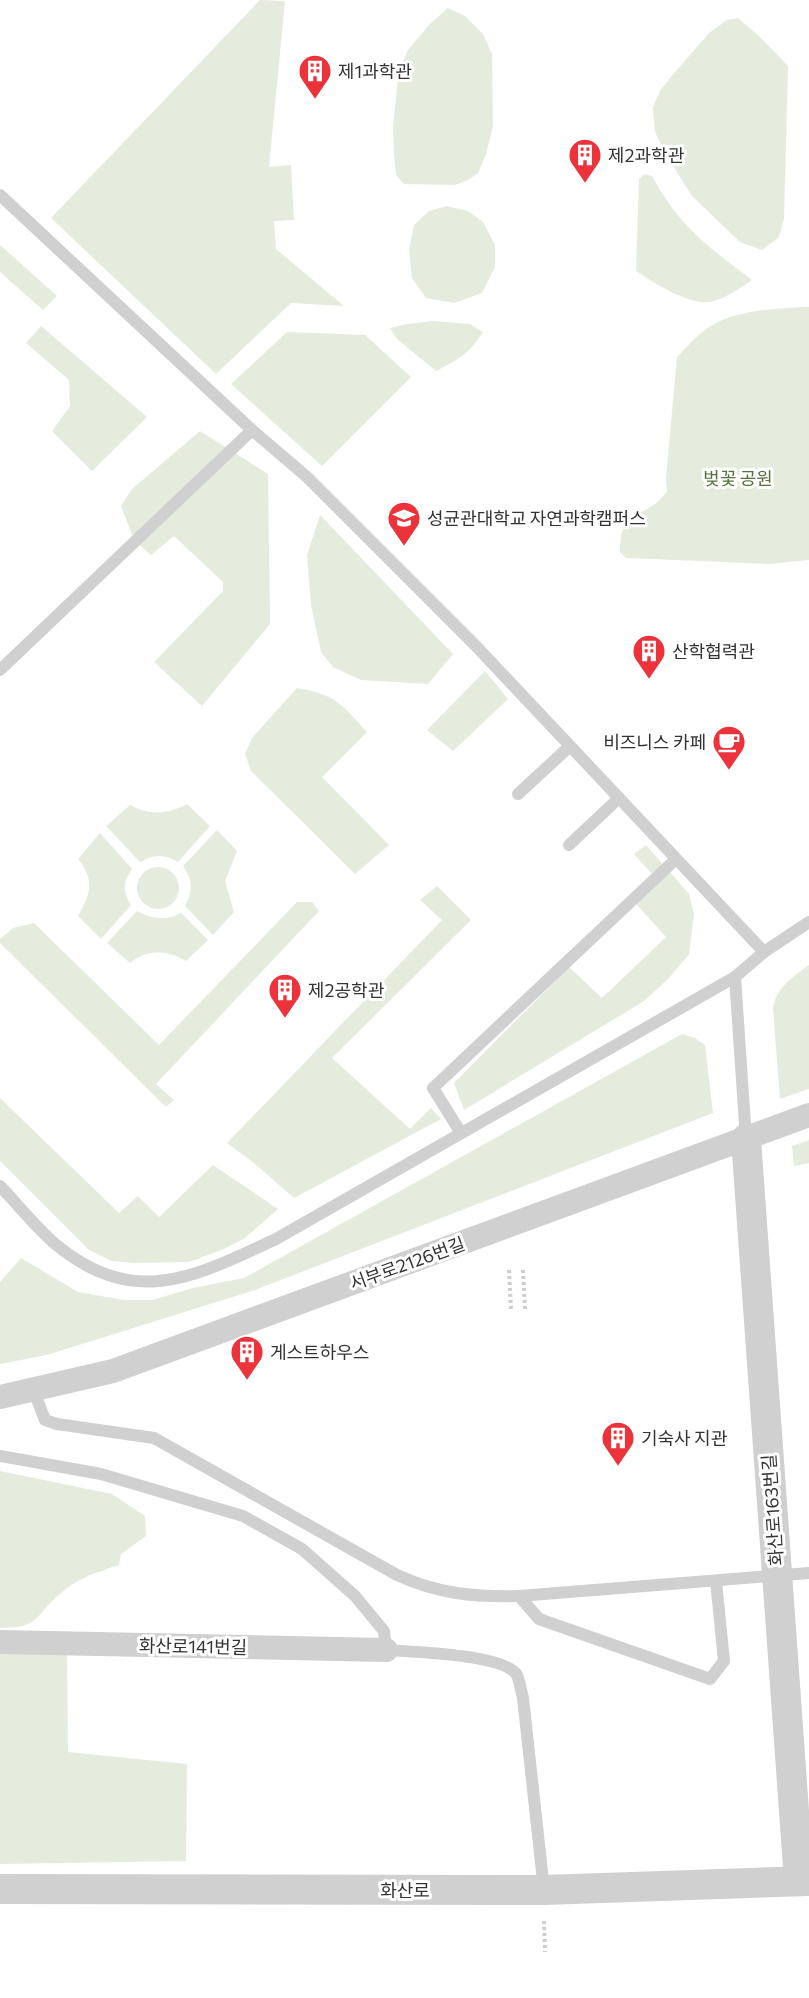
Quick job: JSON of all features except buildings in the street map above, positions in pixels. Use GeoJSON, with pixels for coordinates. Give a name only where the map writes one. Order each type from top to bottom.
{"type":"FeatureCollection","features":[{"type":"Feature","properties":{"kind":"street","name":"서부로2126번길"},"geometry":{"type":"LineString","coordinates":[[0,1396],[113,1371],[809,1115]]}},
{"type":"Feature","properties":{"kind":"street","name":"화산로163번길"},"geometry":{"type":"LineString","coordinates":[[746,1138],[777,1576],[804,1881]]}},
{"type":"Feature","properties":{"kind":"street","name":"화산로141번길"},"geometry":{"type":"LineString","coordinates":[[0,1642],[386,1650]]}},
{"type":"Feature","properties":{"kind":"street","name":"화산로"},"geometry":{"type":"LineString","coordinates":[[0,1889],[544,1890],[804,1881]]}},
{"type":"Feature","properties":{"kind":"lane"},"geometry":{"type":"LineString","coordinates":[[0,195],[311,482],[475,645],[764,952]]}},
{"type":"Feature","properties":{"kind":"lane"},"geometry":{"type":"LineString","coordinates":[[0,670],[252,430]]}},
{"type":"Feature","properties":{"kind":"lane"},"geometry":{"type":"LineString","coordinates":[[518,794],[570,746]]}},
{"type":"Feature","properties":{"kind":"lane"},"geometry":{"type":"LineString","coordinates":[[570,845],[619,798]]}},
{"type":"Feature","properties":{"kind":"lane"},"geometry":{"type":"LineString","coordinates":[[461,1133],[433,1088],[676,859]]}},
{"type":"Feature","properties":{"kind":"lane"},"geometry":{"type":"LineString","coordinates":[[0,1186],[53,1242],[80,1262],[116,1278],[157,1282],[198,1274],[276,1239],[735,977],[764,952],[809,922]]}},
{"type":"Feature","properties":{"kind":"lane"},"geometry":{"type":"LineString","coordinates":[[735,977],[746,1138]]}},
{"type":"Feature","properties":{"kind":"lane"},"geometry":{"type":"LineString","coordinates":[[33,1389],[45,1420],[57,1424],[154,1438],[397,1575],[441,1591],[477,1597],[519,1596],[809,1573]]}},
{"type":"Feature","properties":{"kind":"lane"},"geometry":{"type":"LineString","coordinates":[[0,1456],[101,1474],[243,1516],[302,1549],[355,1596],[384,1631],[386,1650],[488,1660],[505,1665],[516,1674],[522,1698],[544,1890]]}},
{"type":"Feature","properties":{"kind":"lane"},"geometry":{"type":"LineString","coordinates":[[519,1596],[539,1619],[710,1679],[724,1661],[716,1581]]}},
{"type":"Feature","properties":{"kind":"path"},"geometry":{"type":"LineString","coordinates":[[509,1270],[511,1309]]}},
{"type":"Feature","properties":{"kind":"path"},"geometry":{"type":"LineString","coordinates":[[523,1270],[525,1309]]}},
{"type":"Feature","properties":{"kind":"green space"},"geometry":{"type":"Polygon","coordinates":[[[260,0],[285,1],[269,167],[291,165],[294,220],[274,221],[276,249],[344,306],[291,303],[216,374],[51,218],[260,0]]]}},
{"type":"Feature","properties":{"kind":"green space"},"geometry":{"type":"Polygon","coordinates":[[[448,8],[465,16],[483,34],[492,54],[493,126],[486,154],[478,173],[455,185],[404,184],[396,175],[394,154],[393,126],[399,70],[408,50],[429,25],[448,8]]]}},
{"type":"Feature","properties":{"kind":"green space"},"geometry":{"type":"Polygon","coordinates":[[[738,18],[788,66],[784,219],[779,237],[762,250],[740,242],[692,196],[665,153],[655,132],[653,107],[660,91],[709,33],[727,20],[738,18]]]}},
{"type":"Feature","properties":{"kind":"green space"},"geometry":{"type":"Polygon","coordinates":[[[644,174],[652,176],[673,209],[695,234],[752,280],[724,297],[705,302],[684,298],[636,271],[639,179],[644,174]]]}},
{"type":"Feature","properties":{"kind":"green space"},"geometry":{"type":"Polygon","coordinates":[[[447,206],[468,211],[483,222],[495,245],[495,267],[482,293],[454,303],[426,298],[412,278],[409,250],[414,225],[429,211],[447,206]]]}},
{"type":"Feature","properties":{"kind":"green space"},"geometry":{"type":"Polygon","coordinates":[[[0,245],[57,296],[43,310],[0,272],[0,245]]]}},
{"type":"Feature","properties":{"kind":"green space","name":"벚꽃 공원"},"geometry":{"type":"Polygon","coordinates":[[[809,307],[809,560],[770,564],[626,558],[620,552],[624,527],[629,520],[659,501],[667,491],[666,478],[677,357],[705,330],[726,319],[758,311],[809,307]]]}},
{"type":"Feature","properties":{"kind":"green space"},"geometry":{"type":"Polygon","coordinates":[[[433,321],[470,324],[483,332],[463,355],[436,371],[397,339],[390,328],[433,321]]]}},
{"type":"Feature","properties":{"kind":"green space"},"geometry":{"type":"Polygon","coordinates":[[[41,326],[147,417],[92,471],[52,431],[70,406],[69,380],[26,343],[41,326]]]}},
{"type":"Feature","properties":{"kind":"green space"},"geometry":{"type":"Polygon","coordinates":[[[287,332],[365,335],[411,377],[322,466],[231,384],[287,332]]]}},
{"type":"Feature","properties":{"kind":"green space"},"geometry":{"type":"Polygon","coordinates":[[[200,431],[268,474],[270,624],[202,706],[154,662],[223,591],[223,582],[174,536],[151,555],[134,540],[121,506],[132,489],[200,431]]]}},
{"type":"Feature","properties":{"kind":"green space"},"geometry":{"type":"Polygon","coordinates":[[[320,515],[453,654],[428,684],[361,680],[333,667],[321,652],[311,605],[307,555],[320,515]]]}},
{"type":"Feature","properties":{"kind":"green space"},"geometry":{"type":"Polygon","coordinates":[[[485,671],[508,699],[453,751],[427,730],[485,671]]]}},
{"type":"Feature","properties":{"kind":"green space"},"geometry":{"type":"Polygon","coordinates":[[[297,688],[321,694],[337,702],[367,732],[322,777],[389,845],[355,874],[251,771],[245,754],[252,738],[297,688]]]}},
{"type":"Feature","properties":{"kind":"green space"},"geometry":{"type":"Polygon","coordinates":[[[187,804],[210,826],[178,862],[159,856],[140,862],[106,826],[130,805],[145,811],[166,812],[187,804]]]}},
{"type":"Feature","properties":{"kind":"green space"},"geometry":{"type":"Polygon","coordinates":[[[217,830],[237,851],[225,881],[234,912],[213,935],[185,906],[191,886],[189,876],[183,866],[217,830]]]}},
{"type":"Feature","properties":{"kind":"green space"},"geometry":{"type":"Polygon","coordinates":[[[100,833],[132,869],[125,887],[126,896],[131,905],[101,939],[78,916],[86,901],[89,880],[78,859],[100,833]]]}},
{"type":"Feature","properties":{"kind":"green space"},"geometry":{"type":"Polygon","coordinates":[[[646,845],[689,894],[694,914],[689,954],[669,978],[644,1001],[464,1110],[454,1083],[569,967],[602,998],[666,937],[629,896],[653,875],[634,854],[646,845]]]}},
{"type":"Feature","properties":{"kind":"green space"},"geometry":{"type":"Polygon","coordinates":[[[158,867],[173,873],[179,888],[173,903],[158,909],[143,903],[137,888],[143,873],[158,867]]]}},
{"type":"Feature","properties":{"kind":"green space"},"geometry":{"type":"Polygon","coordinates":[[[437,886],[471,920],[332,1058],[410,1129],[431,1108],[441,1119],[294,1198],[227,1143],[442,920],[420,900],[437,886]]]}},
{"type":"Feature","properties":{"kind":"green space"},"geometry":{"type":"Polygon","coordinates":[[[297,902],[312,902],[319,911],[156,1084],[174,1100],[166,1107],[0,943],[0,939],[13,928],[34,923],[159,1045],[297,902]]]}},
{"type":"Feature","properties":{"kind":"green space"},"geometry":{"type":"Polygon","coordinates":[[[137,911],[159,918],[181,913],[208,940],[186,961],[164,953],[150,953],[130,963],[107,943],[137,911]]]}},
{"type":"Feature","properties":{"kind":"green space"},"geometry":{"type":"Polygon","coordinates":[[[809,965],[809,1089],[780,1099],[774,1002],[781,989],[809,965]]]}},
{"type":"Feature","properties":{"kind":"green space"},"geometry":{"type":"Polygon","coordinates":[[[682,1034],[695,1038],[705,1045],[713,1113],[255,1290],[47,1355],[0,1364],[0,1282],[21,1258],[78,1292],[124,1300],[152,1300],[193,1288],[244,1278],[682,1034]]]}},
{"type":"Feature","properties":{"kind":"green space"},"geometry":{"type":"Polygon","coordinates":[[[0,1098],[119,1213],[138,1196],[159,1217],[213,1165],[278,1209],[245,1238],[224,1249],[189,1262],[112,1261],[89,1250],[0,1161],[0,1098]]]}},
{"type":"Feature","properties":{"kind":"green space"},"geometry":{"type":"Polygon","coordinates":[[[809,1140],[809,1163],[794,1166],[792,1146],[809,1140]]]}},
{"type":"Feature","properties":{"kind":"green space"},"geometry":{"type":"Polygon","coordinates":[[[0,1471],[112,1494],[145,1516],[146,1536],[121,1554],[119,1565],[74,1583],[52,1601],[31,1623],[0,1628],[0,1471]]]}},
{"type":"Feature","properties":{"kind":"green space"},"geometry":{"type":"Polygon","coordinates":[[[0,1651],[67,1652],[68,1752],[187,1764],[186,1861],[0,1864],[0,1651]]]}},
{"type":"Feature","properties":{"kind":"place","name":"제1과학관"},"geometry":{"type":"Point","coordinates":[315,100]}},
{"type":"Feature","properties":{"kind":"place","name":"제2과학관"},"geometry":{"type":"Point","coordinates":[585,184]}},
{"type":"Feature","properties":{"kind":"place","name":"성균관대학교 자연과학캠퍼스"},"geometry":{"type":"Point","coordinates":[404,547]}},
{"type":"Feature","properties":{"kind":"place","name":"산학협력관"},"geometry":{"type":"Point","coordinates":[649,680]}},
{"type":"Feature","properties":{"kind":"place","name":"비즈니스 카페"},"geometry":{"type":"Point","coordinates":[729,771]}},
{"type":"Feature","properties":{"kind":"place","name":"제2공학관"},"geometry":{"type":"Point","coordinates":[285,1019]}},
{"type":"Feature","properties":{"kind":"place","name":"게스트하우스"},"geometry":{"type":"Point","coordinates":[247,1381]}},
{"type":"Feature","properties":{"kind":"place","name":"기숙사 지관"},"geometry":{"type":"Point","coordinates":[618,1467]}}]}
